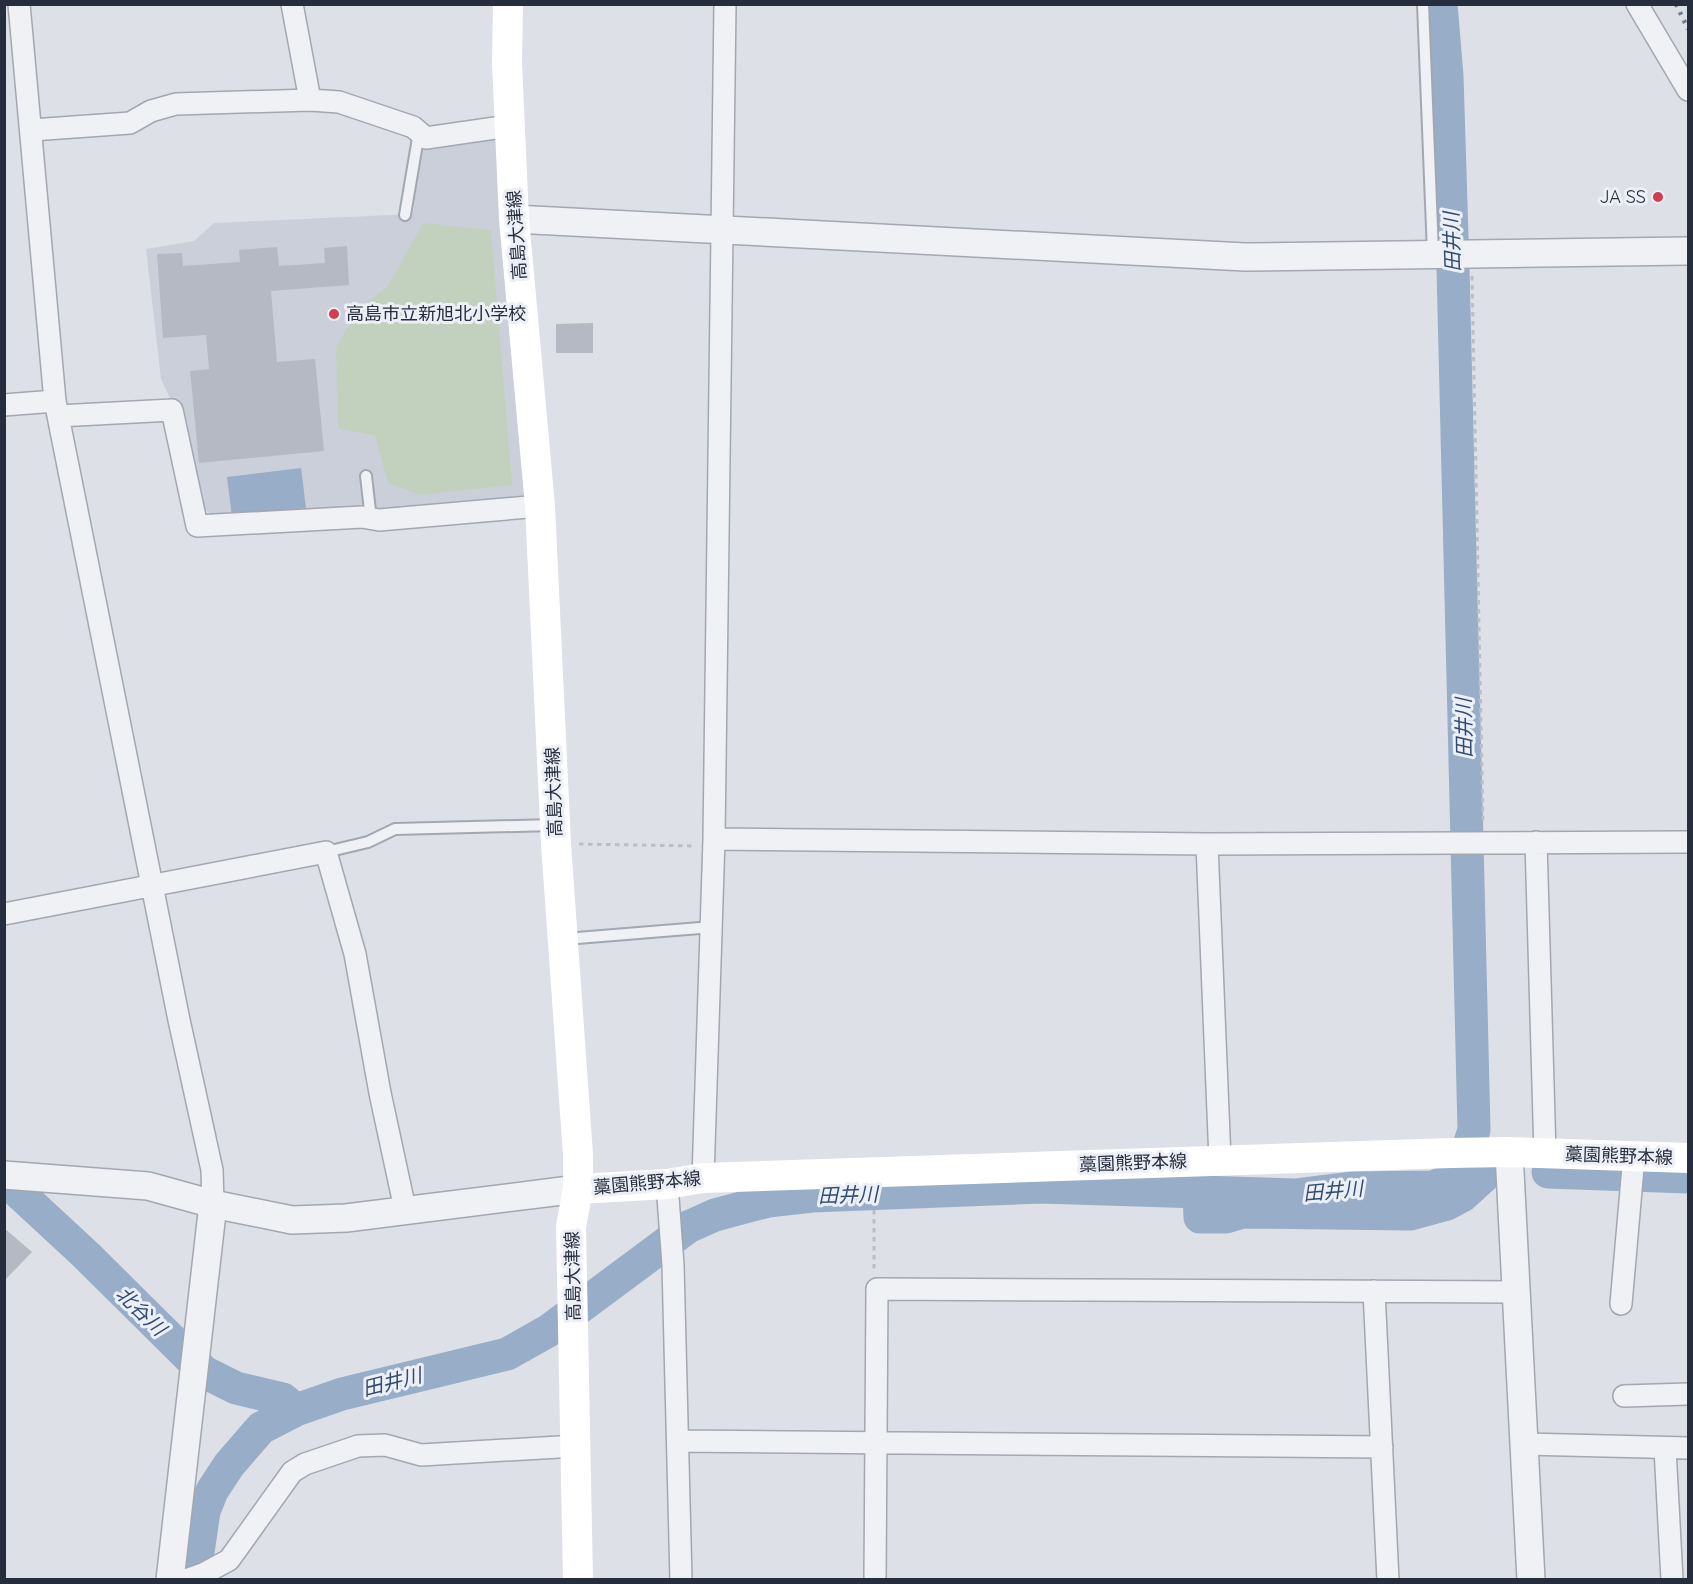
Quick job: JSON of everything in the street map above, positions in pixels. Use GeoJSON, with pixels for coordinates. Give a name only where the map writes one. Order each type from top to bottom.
{"type":"FeatureCollection","features":[{"type":"Feature","properties":{"kind":"main road","name":"高島大津線"},"geometry":{"type":"LineString","coordinates":[[508,4],[509,126],[514,219],[540,506],[556,835],[578,1189],[571,1227],[578,1580]]}},
{"type":"Feature","properties":{"kind":"main road","name":"藁園熊野本線"},"geometry":{"type":"LineString","coordinates":[[578,1189],[667,1184],[703,1178],[1451,1154],[1545,1154],[1632,1170],[1689,1158]]}},
{"type":"Feature","properties":{"kind":"street"},"geometry":{"type":"LineString","coordinates":[[19,4],[56,409],[213,1170],[213,1204],[170,1580]]}},
{"type":"Feature","properties":{"kind":"street"},"geometry":{"type":"LineString","coordinates":[[292,4],[310,100]]}},
{"type":"Feature","properties":{"kind":"street"},"geometry":{"type":"LineString","coordinates":[[703,1178],[714,839],[724,228],[725,4]]}},
{"type":"Feature","properties":{"kind":"street"},"geometry":{"type":"LineString","coordinates":[[1637,4],[1689,90]]}},
{"type":"Feature","properties":{"kind":"street"},"geometry":{"type":"LineString","coordinates":[[32,130],[130,123],[151,111],[176,105],[310,100],[339,102],[413,127],[426,138],[509,126]]}},
{"type":"Feature","properties":{"kind":"street"},"geometry":{"type":"LineString","coordinates":[[514,219],[724,228],[1245,257],[1689,251]]}},
{"type":"Feature","properties":{"kind":"street"},"geometry":{"type":"LineString","coordinates":[[4,405],[56,409],[172,410],[197,526],[362,517],[379,520],[540,506]]}},
{"type":"Feature","properties":{"kind":"street"},"geometry":{"type":"LineString","coordinates":[[714,839],[1207,844],[1689,842]]}},
{"type":"Feature","properties":{"kind":"street"},"geometry":{"type":"LineString","coordinates":[[1536,842],[1545,1154]]}},
{"type":"Feature","properties":{"kind":"street"},"geometry":{"type":"LineString","coordinates":[[1207,844],[1220,1161]]}},
{"type":"Feature","properties":{"kind":"street"},"geometry":{"type":"LineString","coordinates":[[4,914],[326,852],[355,954],[380,1093],[405,1209]]}},
{"type":"Feature","properties":{"kind":"street"},"geometry":{"type":"LineString","coordinates":[[1498,1153],[1517,1292],[1531,1580]]}},
{"type":"Feature","properties":{"kind":"street"},"geometry":{"type":"LineString","coordinates":[[1621,1304],[1632,1170]]}},
{"type":"Feature","properties":{"kind":"street"},"geometry":{"type":"LineString","coordinates":[[4,1175],[148,1186],[213,1204],[292,1220],[346,1218],[578,1189]]}},
{"type":"Feature","properties":{"kind":"street"},"geometry":{"type":"LineString","coordinates":[[667,1184],[673,1265],[681,1580]]}},
{"type":"Feature","properties":{"kind":"street"},"geometry":{"type":"LineString","coordinates":[[875,1580],[877,1289],[1517,1292]]}},
{"type":"Feature","properties":{"kind":"street"},"geometry":{"type":"LineString","coordinates":[[1374,1291],[1388,1580]]}},
{"type":"Feature","properties":{"kind":"street"},"geometry":{"type":"LineString","coordinates":[[1624,1396],[1689,1394]]}},
{"type":"Feature","properties":{"kind":"street"},"geometry":{"type":"LineString","coordinates":[[678,1441],[1382,1447]]}},
{"type":"Feature","properties":{"kind":"street"},"geometry":{"type":"LineString","coordinates":[[1525,1444],[1689,1448]]}},
{"type":"Feature","properties":{"kind":"street"},"geometry":{"type":"LineString","coordinates":[[195,1577],[229,1560],[292,1472],[305,1464],[358,1446],[385,1445],[421,1455],[576,1446]]}},
{"type":"Feature","properties":{"kind":"street"},"geometry":{"type":"LineString","coordinates":[[1665,1448],[1672,1580]]}},
{"type":"Feature","properties":{"kind":"lane"},"geometry":{"type":"LineString","coordinates":[[1423,4],[1451,256]]}},
{"type":"Feature","properties":{"kind":"lane"},"geometry":{"type":"LineString","coordinates":[[405,215],[419,132]]}},
{"type":"Feature","properties":{"kind":"lane"},"geometry":{"type":"LineString","coordinates":[[366,476],[371,519]]}},
{"type":"Feature","properties":{"kind":"lane"},"geometry":{"type":"LineString","coordinates":[[326,852],[368,842],[394,829],[556,835]]}},
{"type":"Feature","properties":{"kind":"lane"},"geometry":{"type":"LineString","coordinates":[[562,939],[712,927]]}},
{"type":"Feature","properties":{"kind":"path"},"geometry":{"type":"LineString","coordinates":[[1451,256],[1485,843]]}},
{"type":"Feature","properties":{"kind":"path"},"geometry":{"type":"LineString","coordinates":[[556,835],[708,846],[714,839]]}},
{"type":"Feature","properties":{"kind":"path"},"geometry":{"type":"LineString","coordinates":[[874,1210],[877,1289]]}},
{"type":"Feature","properties":{"kind":"shaded area","name":"高島市立新旭北小学校"},"geometry":{"type":"Polygon","coordinates":[[[500,137],[529,493],[516,499],[375,511],[226,520],[210,514],[201,505],[180,402],[170,398],[161,379],[146,249],[194,241],[214,223],[413,214],[422,146],[500,137]]]}},
{"type":"Feature","properties":{"kind":"green space"},"geometry":{"type":"Polygon","coordinates":[[[423,223],[491,230],[512,485],[420,495],[388,483],[375,436],[338,428],[336,347],[358,310],[388,286],[423,223]]]}},
{"type":"Feature","properties":{"kind":"water"},"geometry":{"type":"Polygon","coordinates":[[[301,468],[306,508],[232,517],[227,477],[301,468]]]}},
{"type":"Feature","properties":{"kind":"building"},"geometry":{"type":"Polygon","coordinates":[[[347,246],[349,285],[271,291],[277,362],[315,359],[324,451],[199,463],[190,371],[209,369],[206,335],[163,338],[157,254],[182,253],[183,266],[240,262],[239,250],[277,247],[279,266],[325,263],[324,248],[347,246]]]}},
{"type":"Feature","properties":{"kind":"building"},"geometry":{"type":"Polygon","coordinates":[[[593,323],[593,353],[556,353],[556,324],[593,323]]]}},
{"type":"Feature","properties":{"kind":"building"},"geometry":{"type":"Polygon","coordinates":[[[4,1228],[32,1252],[4,1281],[4,1228]]]}},
{"type":"Feature","properties":{"kind":"waterway","name":"田井川"},"geometry":{"type":"LineString","coordinates":[[194,1580],[204,1511],[212,1491],[229,1465],[261,1428],[296,1410],[342,1394],[507,1354],[548,1331],[688,1227],[715,1215],[768,1201],[812,1196],[1041,1187],[1295,1195],[1351,1188],[1433,1187],[1450,1180],[1464,1161],[1474,1130],[1453,268],[1447,76],[1441,4]]}},
{"type":"Feature","properties":{"kind":"waterway"},"geometry":{"type":"LineString","coordinates":[[1548,1172],[1688,1177]]}},
{"type":"Feature","properties":{"kind":"waterway"},"geometry":{"type":"LineString","coordinates":[[1199,1191],[1200,1217],[1226,1217],[1243,1212],[1410,1214],[1447,1204],[1462,1196],[1484,1176]]}},
{"type":"Feature","properties":{"kind":"waterway","name":"北谷川"},"geometry":{"type":"LineString","coordinates":[[4,1179],[86,1255],[204,1372],[236,1388],[283,1399],[296,1410]]}},
{"type":"Feature","properties":{"kind":"railway"},"geometry":{"type":"LineString","coordinates":[[1676,4],[1688,29]]}},
{"type":"Feature","properties":{"kind":"place","name":"JA SS"},"geometry":{"type":"Point","coordinates":[1658,197]}},
{"type":"Feature","properties":{"kind":"place","name":"高島市立新旭北小学校"},"geometry":{"type":"Point","coordinates":[334,314]}}]}
